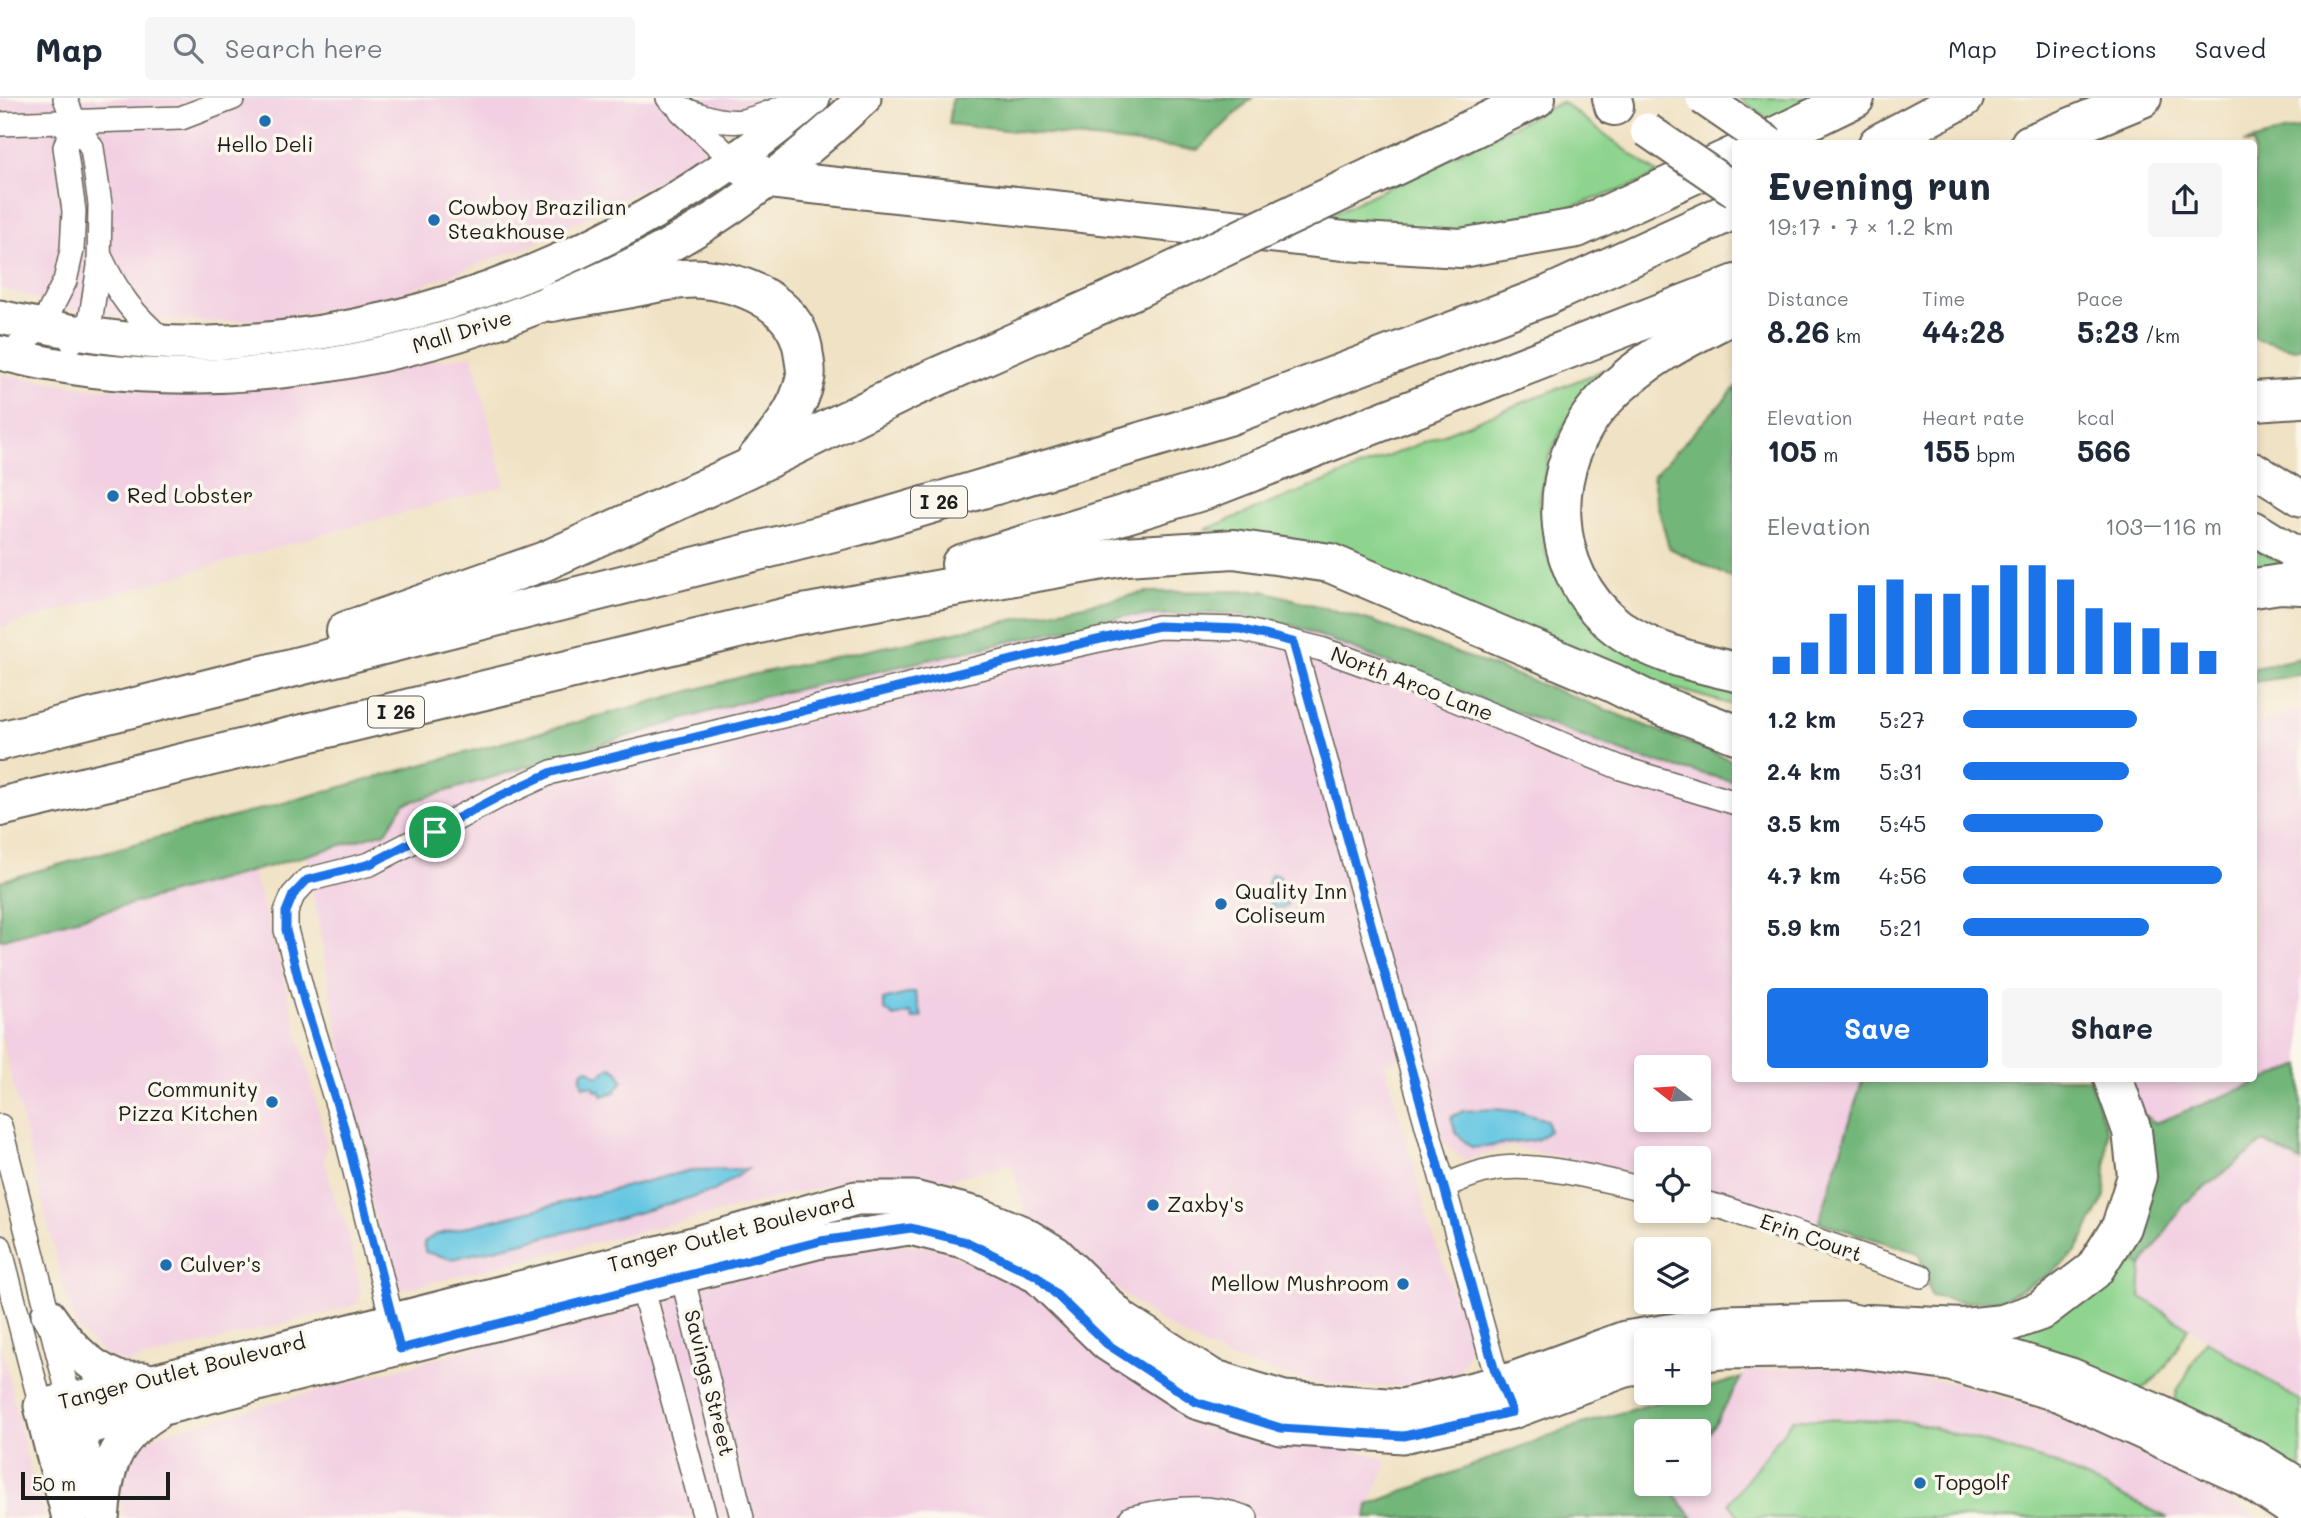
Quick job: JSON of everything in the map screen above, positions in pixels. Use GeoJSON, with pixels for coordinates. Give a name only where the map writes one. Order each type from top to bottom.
{"type":"FeatureCollection","features":[{"type":"Feature","properties":{"kind":"highway"},"geometry":{"type":"LineString","coordinates":[[1432,147],[1460,118],[1469,98]]}},
{"type":"Feature","properties":{"kind":"highway"},"geometry":{"type":"LineString","coordinates":[[116,712],[545,561],[747,470],[914,387],[1133,290],[1536,98]]}},
{"type":"Feature","properties":{"kind":"highway"},"geometry":{"type":"LineString","coordinates":[[1768,140],[1854,98]]}},
{"type":"Feature","properties":{"kind":"highway"},"geometry":{"type":"LineString","coordinates":[[1885,140],[1964,98]]}},
{"type":"Feature","properties":{"kind":"highway"},"geometry":{"type":"LineString","coordinates":[[2027,140],[2098,98]]}},
{"type":"Feature","properties":{"kind":"highway"},"geometry":{"type":"LineString","coordinates":[[2040,140],[2141,98]]}},
{"type":"Feature","properties":{"kind":"highway"},"geometry":{"type":"LineString","coordinates":[[735,162],[769,179],[1346,241],[1461,248],[1577,228],[1732,157]]}},
{"type":"Feature","properties":{"kind":"highway","name":"I 26"},"geometry":{"type":"LineString","coordinates":[[0,741],[858,526],[1228,416],[1546,296],[1732,211]]}},
{"type":"Feature","properties":{"kind":"highway"},"geometry":{"type":"LineString","coordinates":[[552,302],[668,280],[703,279],[736,285],[768,298],[798,330],[804,351],[806,376],[793,411],[775,438],[747,470]]}},
{"type":"Feature","properties":{"kind":"highway","name":"I 26"},"geometry":{"type":"LineString","coordinates":[[0,807],[792,616],[1205,489],[1732,286]]}},
{"type":"Feature","properties":{"kind":"highway"},"geometry":{"type":"LineString","coordinates":[[1732,315],[1668,347],[1629,376],[1602,402],[1582,431],[1567,461],[1562,489],[1561,526],[1567,558],[1581,586],[1598,609],[1618,628],[1668,653],[1732,671]]}},
{"type":"Feature","properties":{"kind":"highway"},"geometry":{"type":"LineString","coordinates":[[2257,401],[2301,398]]}},
{"type":"Feature","properties":{"kind":"highway"},"geometry":{"type":"LineString","coordinates":[[792,616],[1125,556],[1234,549],[1329,563],[1613,683],[1651,702],[1732,732]]}},
{"type":"Feature","properties":{"kind":"highway"},"geometry":{"type":"LineString","coordinates":[[2257,588],[2280,584],[2301,585]]}},
{"type":"Feature","properties":{"kind":"highway"},"geometry":{"type":"LineString","coordinates":[[1613,683],[1732,716]]}},
{"type":"Feature","properties":{"kind":"highway"},"geometry":{"type":"LineString","coordinates":[[1868,1324],[1964,1328],[2003,1324],[2040,1311],[2094,1270],[2121,1227],[2137,1176],[2132,1131],[2114,1082]]}},
{"type":"Feature","properties":{"kind":"street"},"geometry":{"type":"LineString","coordinates":[[48,364],[84,332],[91,316],[99,254],[100,204],[92,148],[74,121],[65,98]]}},
{"type":"Feature","properties":{"kind":"street"},"geometry":{"type":"LineString","coordinates":[[0,124],[181,118],[233,98]]}},
{"type":"Feature","properties":{"kind":"street"},"geometry":{"type":"LineString","coordinates":[[670,100],[695,114],[739,122],[763,116],[804,98]]}},
{"type":"Feature","properties":{"kind":"street","name":"Mall Drive"},"geometry":{"type":"LineString","coordinates":[[0,317],[84,332],[165,342],[208,343],[279,338],[412,312],[494,287],[563,260],[627,229],[735,162],[813,98]]}},
{"type":"Feature","properties":{"kind":"street","name":"Mall Drive"},"geometry":{"type":"LineString","coordinates":[[4,354],[48,364],[122,374],[194,377],[270,374],[342,364],[483,328],[552,302],[619,272],[682,238],[733,207],[835,125],[864,98]]}},
{"type":"Feature","properties":{"kind":"street"},"geometry":{"type":"LineString","coordinates":[[1702,98],[1764,140]]}},
{"type":"Feature","properties":{"kind":"street"},"geometry":{"type":"LineString","coordinates":[[670,100],[735,162]]}},
{"type":"Feature","properties":{"kind":"street"},"geometry":{"type":"LineString","coordinates":[[1609,101],[1732,188]]}},
{"type":"Feature","properties":{"kind":"street"},"geometry":{"type":"LineString","coordinates":[[4,354],[42,326],[65,281],[72,250],[74,211],[65,147],[74,121]]}},
{"type":"Feature","properties":{"kind":"street"},"geometry":{"type":"LineString","coordinates":[[99,254],[115,287],[138,318],[165,342]]}},
{"type":"Feature","properties":{"kind":"street"},"geometry":{"type":"LineString","coordinates":[[2257,472],[2301,499]]}},
{"type":"Feature","properties":{"kind":"street"},"geometry":{"type":"LineString","coordinates":[[2257,530],[2301,557]]}},
{"type":"Feature","properties":{"kind":"street","name":"North Arco Lane"},"geometry":{"type":"LineString","coordinates":[[396,1334],[344,1127],[304,1001],[286,930],[286,912],[293,895],[307,880],[370,864],[552,772],[1158,626],[1240,629],[1321,649],[1402,678],[1621,768],[1732,802]]}},
{"type":"Feature","properties":{"kind":"street"},"geometry":{"type":"LineString","coordinates":[[1293,642],[1505,1397]]}},
{"type":"Feature","properties":{"kind":"street"},"geometry":{"type":"LineString","coordinates":[[0,1126],[48,1315],[69,1518]]}},
{"type":"Feature","properties":{"kind":"street"},"geometry":{"type":"LineString","coordinates":[[1444,1186],[1491,1169],[1514,1167],[1584,1175],[1634,1187]]}},
{"type":"Feature","properties":{"kind":"street","name":"Erin Court"},"geometry":{"type":"LineString","coordinates":[[1711,1205],[1921,1276]]}},
{"type":"Feature","properties":{"kind":"street","name":"Tanger Outlet Boulevard"},"geometry":{"type":"LineString","coordinates":[[59,1419],[679,1262],[911,1228],[967,1242],[1037,1276],[1107,1344],[1196,1402],[1281,1428],[1404,1436],[1505,1397],[1625,1338],[1724,1322],[1843,1320],[1986,1349],[2071,1375],[2157,1411],[2256,1458],[2301,1486]]}},
{"type":"Feature","properties":{"kind":"street"},"geometry":{"type":"LineString","coordinates":[[0,1247],[59,1419],[101,1518]]}},
{"type":"Feature","properties":{"kind":"street","name":"Savings Street"},"geometry":{"type":"LineString","coordinates":[[679,1262],[742,1518]]}},
{"type":"Feature","properties":{"kind":"street","name":"Savings Street"},"geometry":{"type":"LineString","coordinates":[[639,1273],[705,1518]]}},
{"type":"Feature","properties":{"kind":"street"},"geometry":{"type":"LineString","coordinates":[[48,1315],[68,1345],[88,1361],[118,1378],[160,1395],[142,1423],[125,1438],[115,1454],[105,1487],[101,1518]]}},
{"type":"Feature","properties":{"kind":"street"},"geometry":{"type":"LineString","coordinates":[[1711,1354],[1849,1350],[1950,1363],[2060,1395],[2245,1479],[2301,1516]]}},
{"type":"Feature","properties":{"kind":"street","name":"Tanger Outlet Boulevard"},"geometry":{"type":"LineString","coordinates":[[1505,1397],[1634,1367]]}},
{"type":"Feature","properties":{"kind":"street"},"geometry":{"type":"LineString","coordinates":[[1130,1518],[1166,1510],[1199,1507],[1228,1511],[1246,1518]]}},
{"type":"Feature","properties":{"kind":"shaded area"},"geometry":{"type":"Polygon","coordinates":[[[0,98],[760,98],[737,124],[680,170],[529,246],[381,300],[272,319],[216,322],[91,316],[0,288],[0,98]]]}},
{"type":"Feature","properties":{"kind":"shaded area"},"geometry":{"type":"Polygon","coordinates":[[[472,355],[505,486],[273,548],[0,628],[0,374],[98,389],[235,376],[238,389],[472,355]]]}},
{"type":"Feature","properties":{"kind":"shaded area"},"geometry":{"type":"Polygon","coordinates":[[[1230,613],[1295,626],[1639,758],[1732,781],[1732,1082],[1861,1082],[1819,1222],[1711,1194],[1711,1146],[1634,1146],[1634,1175],[1511,1146],[1464,1160],[1444,1143],[1419,1051],[1385,1062],[1428,1221],[1471,1341],[1456,1378],[1423,1385],[1362,1387],[1304,1380],[1232,1360],[1182,1335],[1147,1312],[1064,1243],[1026,1216],[1012,1164],[936,1182],[902,1179],[839,1183],[397,1289],[390,1283],[362,1166],[306,855],[386,832],[404,804],[741,702],[1124,616],[1230,613]]]}},
{"type":"Feature","properties":{"kind":"shaded area"},"geometry":{"type":"Polygon","coordinates":[[[2301,709],[2301,1065],[2156,1123],[2142,1114],[2130,1082],[2257,1082],[2257,724],[2301,709]]]}},
{"type":"Feature","properties":{"kind":"shaded area"},"geometry":{"type":"Polygon","coordinates":[[[252,871],[273,937],[327,1144],[324,1157],[337,1207],[344,1218],[361,1289],[359,1300],[353,1306],[127,1363],[107,1357],[78,1330],[66,1297],[0,1032],[0,940],[252,871]]]}},
{"type":"Feature","properties":{"kind":"shaded area"},"geometry":{"type":"Polygon","coordinates":[[[2264,1142],[2301,1162],[2301,1402],[2140,1296],[2142,1266],[2185,1203],[2264,1142]]]}},
{"type":"Feature","properties":{"kind":"shaded area"},"geometry":{"type":"Polygon","coordinates":[[[855,1246],[932,1246],[1023,1285],[1136,1380],[1388,1460],[1366,1518],[124,1518],[120,1488],[132,1458],[149,1440],[160,1434],[855,1246]]]}},
{"type":"Feature","properties":{"kind":"shaded area"},"geometry":{"type":"Polygon","coordinates":[[[0,1340],[30,1471],[35,1479],[45,1518],[0,1518],[0,1340]]]}},
{"type":"Feature","properties":{"kind":"shaded area"},"geometry":{"type":"Polygon","coordinates":[[[1825,1367],[1895,1373],[1952,1383],[2050,1412],[2180,1473],[2259,1518],[1693,1518],[1676,1496],[1711,1496],[1711,1431],[1745,1371],[1825,1367]]]}},
{"type":"Feature","properties":{"kind":"green space"},"geometry":{"type":"Polygon","coordinates":[[[952,98],[1252,98],[1198,150],[949,124],[952,98]]]}},
{"type":"Feature","properties":{"kind":"green space"},"geometry":{"type":"Polygon","coordinates":[[[1739,98],[1822,98],[1774,123],[1739,98]]]}},
{"type":"Feature","properties":{"kind":"green space"},"geometry":{"type":"Polygon","coordinates":[[[1562,102],[1658,174],[1635,185],[1545,216],[1481,230],[1302,229],[1562,102]]]}},
{"type":"Feature","properties":{"kind":"green space"},"geometry":{"type":"Polygon","coordinates":[[[2301,127],[2301,348],[2257,340],[2257,140],[2255,140],[2301,127]]]}},
{"type":"Feature","properties":{"kind":"green space"},"geometry":{"type":"Polygon","coordinates":[[[1604,370],[1566,422],[1549,456],[1539,502],[1546,554],[1564,590],[1732,685],[1732,705],[1656,683],[1284,541],[1206,529],[1604,370]]]}},
{"type":"Feature","properties":{"kind":"green space"},"geometry":{"type":"Polygon","coordinates":[[[1732,391],[1732,578],[1669,548],[1653,476],[1732,391]]]}},
{"type":"Feature","properties":{"kind":"green space"},"geometry":{"type":"Polygon","coordinates":[[[2257,549],[2279,563],[2282,573],[2257,576],[2257,549]]]}},
{"type":"Feature","properties":{"kind":"green space"},"geometry":{"type":"Polygon","coordinates":[[[1264,591],[1372,621],[1564,693],[1732,760],[1732,781],[1639,758],[1295,626],[1230,613],[1124,616],[741,702],[404,804],[386,832],[0,940],[0,881],[741,677],[1146,592],[1264,591]]]}},
{"type":"Feature","properties":{"kind":"green space"},"geometry":{"type":"Polygon","coordinates":[[[2301,658],[2301,675],[2257,682],[2257,667],[2301,658]]]}},
{"type":"Feature","properties":{"kind":"green space"},"geometry":{"type":"Polygon","coordinates":[[[2301,1065],[2301,1162],[2264,1142],[2185,1203],[2142,1266],[2117,1250],[2142,1114],[2156,1123],[2301,1065]]]}},
{"type":"Feature","properties":{"kind":"green space"},"geometry":{"type":"Polygon","coordinates":[[[1862,1082],[2090,1082],[2107,1131],[2105,1196],[2076,1252],[2052,1273],[2004,1299],[1966,1302],[1931,1296],[1919,1253],[1819,1222],[1862,1082]]]}},
{"type":"Feature","properties":{"kind":"green space"},"geometry":{"type":"Polygon","coordinates":[[[2117,1250],[2142,1266],[2140,1296],[2188,1328],[2168,1363],[2155,1379],[2139,1390],[1972,1338],[2117,1250]]]}},
{"type":"Feature","properties":{"kind":"green space"},"geometry":{"type":"Polygon","coordinates":[[[2206,1340],[2301,1402],[2301,1477],[2178,1409],[2175,1401],[2177,1392],[2206,1340]]]}},
{"type":"Feature","properties":{"kind":"green space"},"geometry":{"type":"Polygon","coordinates":[[[1741,1378],[1711,1431],[1711,1419],[1634,1419],[1634,1496],[1676,1496],[1693,1518],[1366,1518],[1368,1505],[1572,1427],[1648,1405],[1711,1405],[1711,1387],[1741,1378]]]}},
{"type":"Feature","properties":{"kind":"green space","name":"Topgolf"},"geometry":{"type":"Polygon","coordinates":[[[1793,1419],[1910,1421],[2051,1462],[2168,1518],[1740,1518],[1729,1503],[1793,1419]]]}},
{"type":"Feature","properties":{"kind":"water"},"geometry":{"type":"Polygon","coordinates":[[[1271,874],[1280,876],[1280,889],[1288,903],[1283,908],[1275,908],[1268,896],[1271,874]]]}},
{"type":"Feature","properties":{"kind":"water"},"geometry":{"type":"Polygon","coordinates":[[[915,992],[922,1017],[913,1019],[911,1013],[894,1017],[885,1010],[883,1000],[915,992]]]}},
{"type":"Feature","properties":{"kind":"water"},"geometry":{"type":"Polygon","coordinates":[[[611,1067],[617,1070],[623,1081],[615,1092],[603,1096],[600,1090],[596,1091],[593,1086],[583,1086],[581,1076],[585,1070],[600,1075],[611,1067]]]}},
{"type":"Feature","properties":{"kind":"water"},"geometry":{"type":"Polygon","coordinates":[[[1495,1109],[1520,1112],[1547,1120],[1549,1131],[1537,1140],[1472,1148],[1456,1133],[1451,1117],[1463,1111],[1495,1109]]]}},
{"type":"Feature","properties":{"kind":"water"},"geometry":{"type":"Polygon","coordinates":[[[748,1169],[714,1191],[595,1225],[452,1259],[425,1252],[424,1242],[435,1235],[691,1170],[748,1169]]]}},
{"type":"Feature","properties":{"kind":"place","name":"Hello Deli"},"geometry":{"type":"Point","coordinates":[265,121]}},
{"type":"Feature","properties":{"kind":"place","name":"Cowboy Brazilian Steakhouse"},"geometry":{"type":"Point","coordinates":[434,220]}},
{"type":"Feature","properties":{"kind":"place","name":"Red Lobster"},"geometry":{"type":"Point","coordinates":[113,496]}},
{"type":"Feature","properties":{"kind":"place","name":"Quality Inn Coliseum"},"geometry":{"type":"Point","coordinates":[1221,904]}},
{"type":"Feature","properties":{"kind":"place","name":"Community Pizza Kitchen"},"geometry":{"type":"Point","coordinates":[272,1102]}},
{"type":"Feature","properties":{"kind":"place","name":"Zaxby's"},"geometry":{"type":"Point","coordinates":[1153,1205]}},
{"type":"Feature","properties":{"kind":"place","name":"Culver's"},"geometry":{"type":"Point","coordinates":[166,1265]}},
{"type":"Feature","properties":{"kind":"place","name":"Mellow Mushroom"},"geometry":{"type":"Point","coordinates":[1403,1284]}},
{"type":"Feature","properties":{"kind":"place","name":"Topgolf"},"geometry":{"type":"Point","coordinates":[1920,1483]}},
{"type":"Feature","properties":{"kind":"route"},"geometry":{"type":"LineString","coordinates":[[1158,626],[1240,629],[1293,642],[1494,1368],[1512,1412],[1404,1436],[1281,1428],[1196,1402],[1107,1344],[1037,1276],[967,1242],[911,1228],[821,1241],[400,1349],[344,1127],[304,1001],[286,930],[286,912],[293,895],[307,880],[370,864],[435,832],[500,796],[552,772],[1158,626]]}}]}
